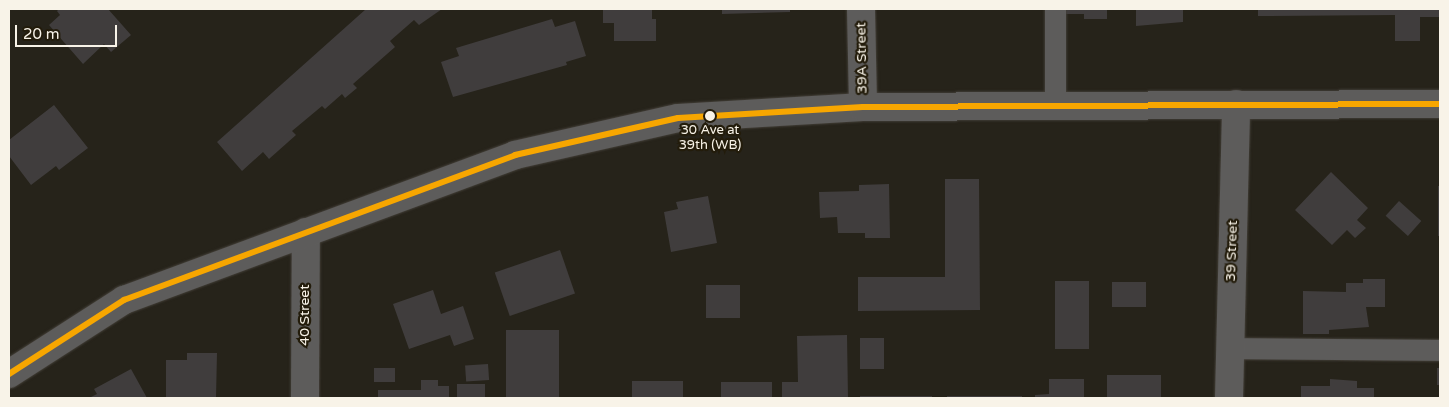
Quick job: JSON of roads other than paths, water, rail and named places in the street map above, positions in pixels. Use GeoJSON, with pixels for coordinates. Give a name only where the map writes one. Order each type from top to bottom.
{"type":"FeatureCollection","features":[{"type":"Feature","properties":{"kind":"street","name":"39A Street"},"geometry":{"type":"LineString","coordinates":[[861,9],[863,108]]}},
{"type":"Feature","properties":{"kind":"street"},"geometry":{"type":"LineString","coordinates":[[9,374],[124,300],[515,155],[678,118],[863,108],[1055,109],[1236,104],[1440,104]]}},
{"type":"Feature","properties":{"kind":"street","name":"39 Street"},"geometry":{"type":"LineString","coordinates":[[1229,398],[1236,104]]}},
{"type":"Feature","properties":{"kind":"street","name":"40 Street"},"geometry":{"type":"LineString","coordinates":[[305,398],[306,232]]}},
{"type":"Feature","properties":{"kind":"lane"},"geometry":{"type":"LineString","coordinates":[[1055,9],[1055,109]]}},
{"type":"Feature","properties":{"kind":"lane"},"geometry":{"type":"LineString","coordinates":[[1229,348],[1440,350]]}},
{"type":"Feature","properties":{"kind":"place","name":"30 Ave at 39th (WB)"},"geometry":{"type":"Point","coordinates":[710,116]}}]}
